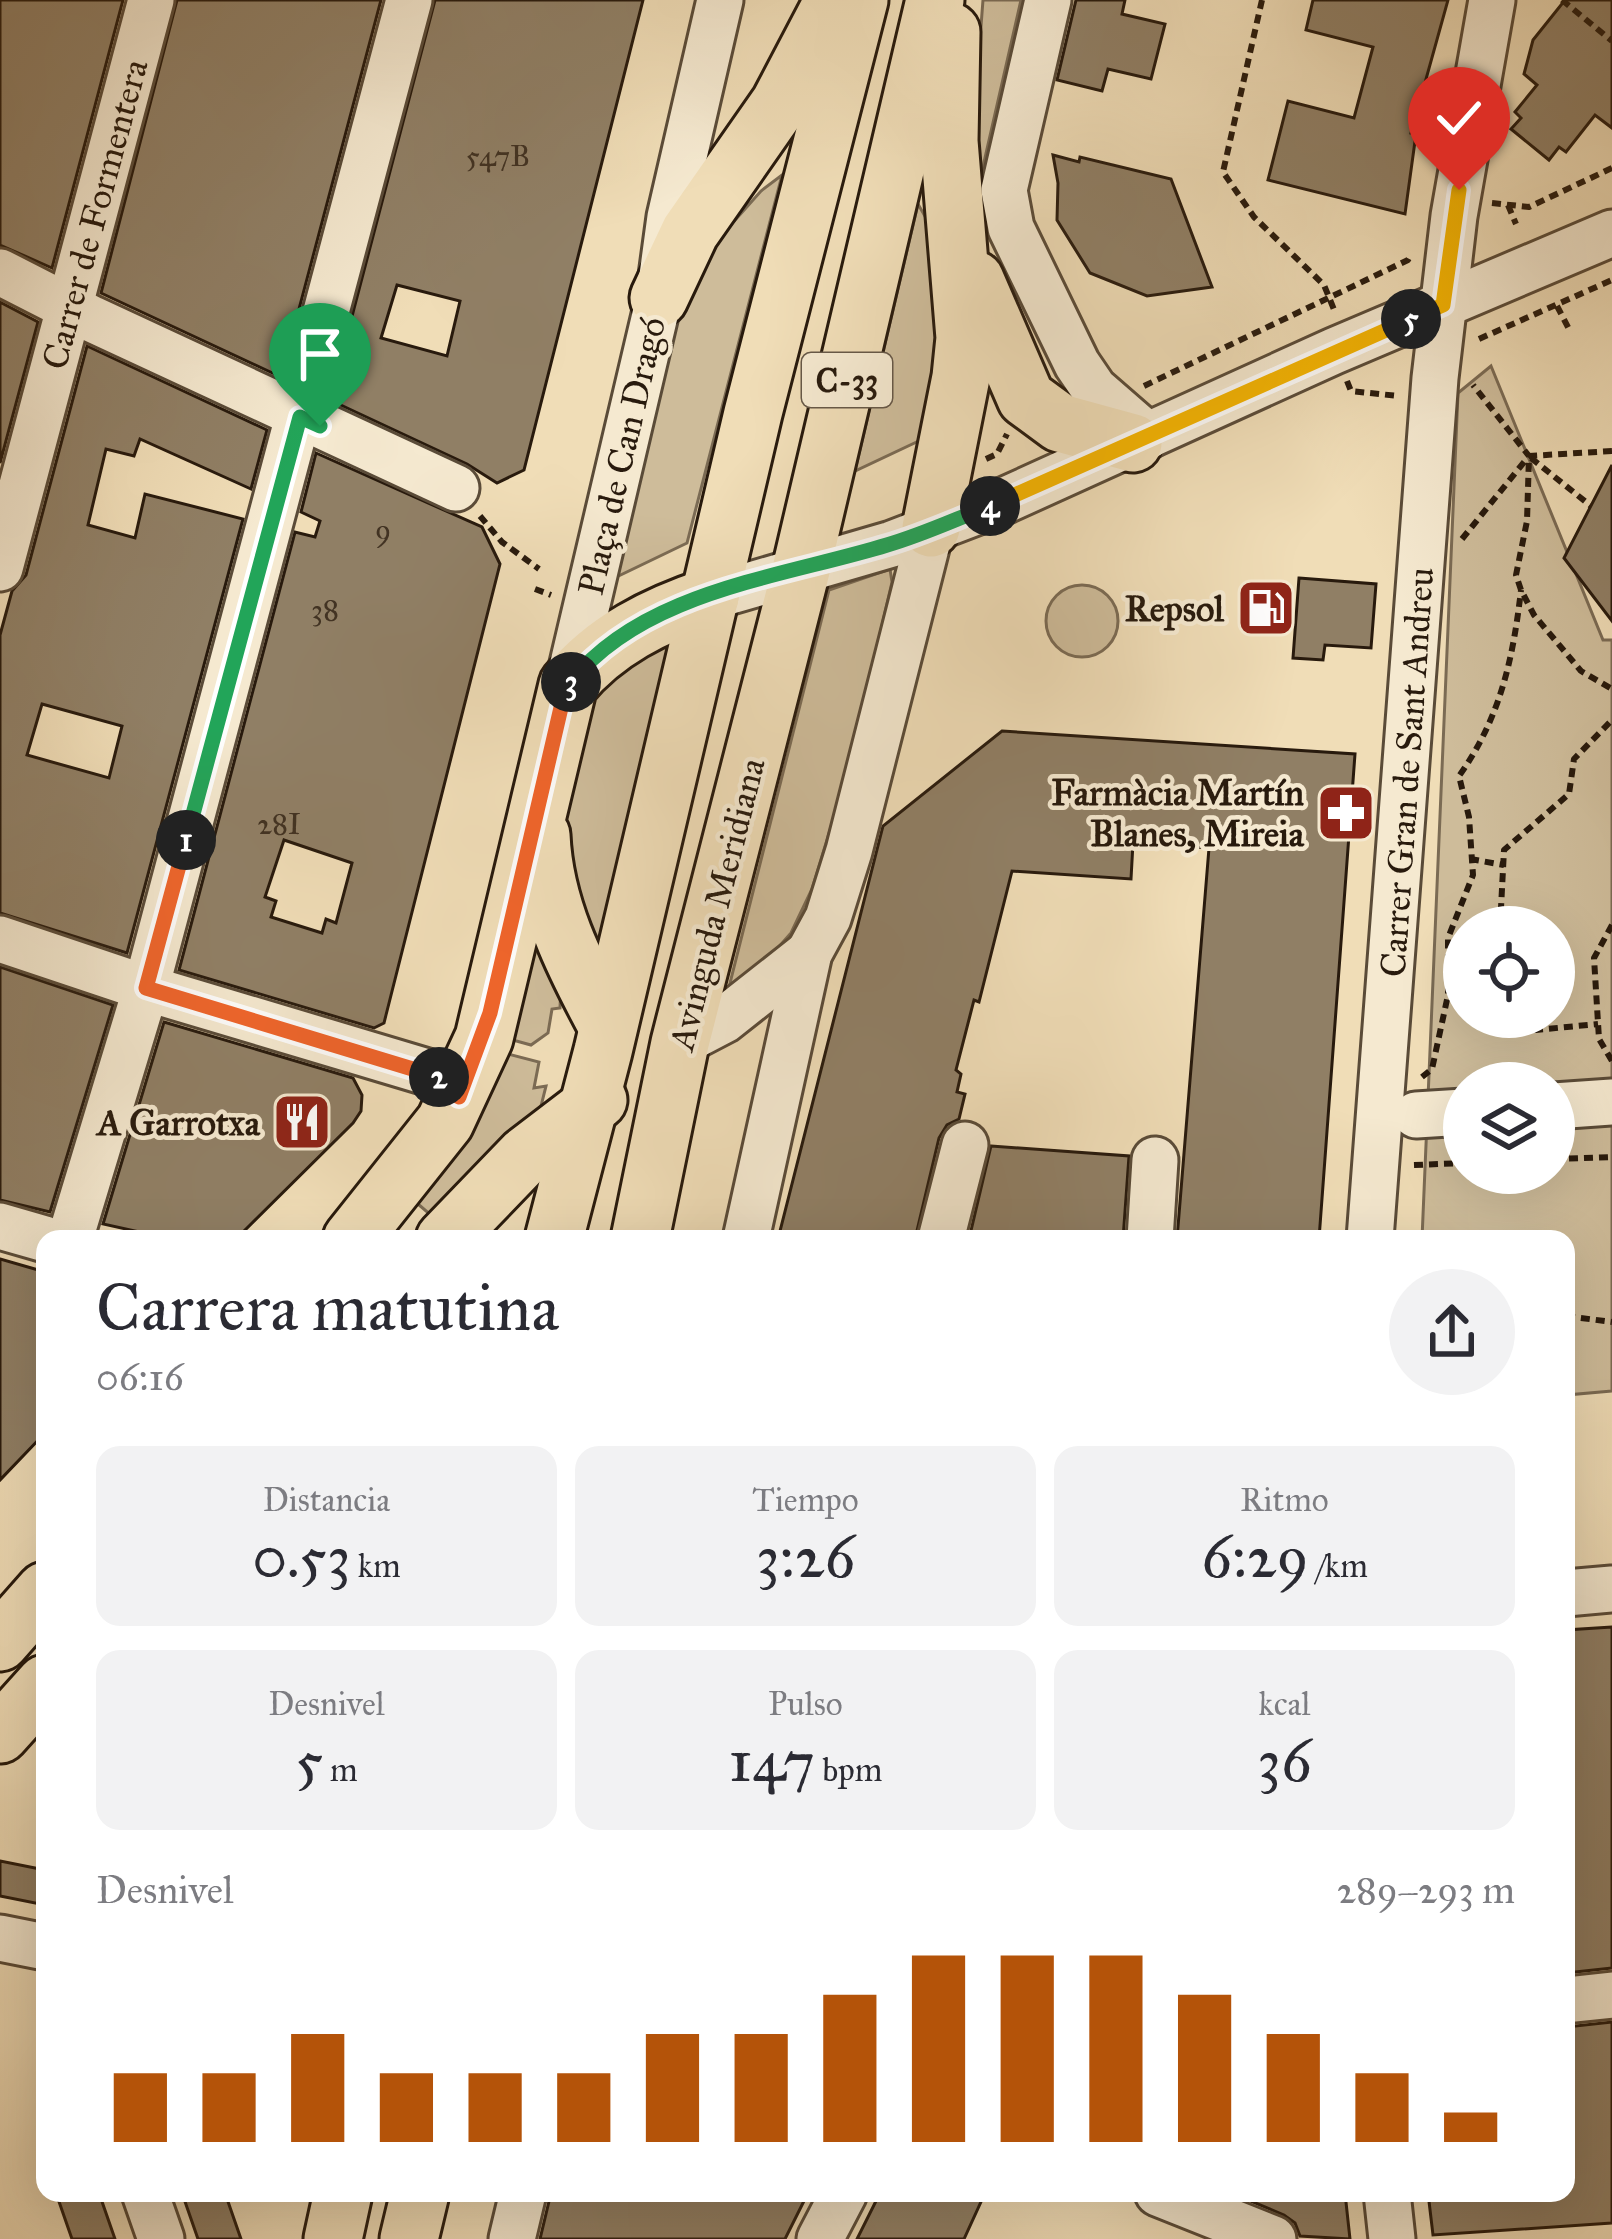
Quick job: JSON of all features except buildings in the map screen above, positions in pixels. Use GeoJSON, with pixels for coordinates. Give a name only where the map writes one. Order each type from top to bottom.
{"type":"FeatureCollection","features":[{"type":"Feature","properties":{"kind":"main road"},"geometry":{"type":"LineString","coordinates":[[658,298],[690,232],[780,104],[835,0]]}},
{"type":"Feature","properties":{"kind":"main road","name":"Avinguda Meridiana"},"geometry":{"type":"LineString","coordinates":[[556,1230],[859,0]]}},
{"type":"Feature","properties":{"kind":"main road","name":"Avinguda Meridiana"},"geometry":{"type":"LineString","coordinates":[[644,1230],[680,1043],[801,571],[935,0]]}},
{"type":"Feature","properties":{"kind":"main road"},"geometry":{"type":"LineString","coordinates":[[924,553],[965,338],[949,97],[953,0]]}},
{"type":"Feature","properties":{"kind":"main road"},"geometry":{"type":"LineString","coordinates":[[954,207],[968,263],[1026,398],[1060,423],[1130,427]]}},
{"type":"Feature","properties":{"kind":"main road","name":"Plaça de Can Dragó"},"geometry":{"type":"LineString","coordinates":[[360,1230],[412,1168],[459,1097],[484,1038],[568,686],[585,664],[619,640],[649,621],[710,596]]}},
{"type":"Feature","properties":{"kind":"main road"},"geometry":{"type":"LineString","coordinates":[[539,802],[546,881],[568,953],[608,1027]]}},
{"type":"Feature","properties":{"kind":"main road"},"geometry":{"type":"LineString","coordinates":[[453,1230],[508,1172],[588,1107],[680,1043]]}},
{"type":"Feature","properties":{"kind":"main road"},"geometry":{"type":"LineString","coordinates":[[0,1642],[36,1601]]}},
{"type":"Feature","properties":{"kind":"main road"},"geometry":{"type":"LineString","coordinates":[[0,1734],[36,1694]]}},
{"type":"Feature","properties":{"kind":"main road"},"geometry":{"type":"LineString","coordinates":[[333,2239],[341,2202]]}},
{"type":"Feature","properties":{"kind":"main road"},"geometry":{"type":"LineString","coordinates":[[410,2239],[418,2202]]}},
{"type":"Feature","properties":{"kind":"street","name":"Carrer de Formentera"},"geometry":{"type":"LineString","coordinates":[[0,568],[151,0]]}},
{"type":"Feature","properties":{"kind":"street"},"geometry":{"type":"LineString","coordinates":[[73,1230],[146,988],[409,0]]}},
{"type":"Feature","properties":{"kind":"street"},"geometry":{"type":"LineString","coordinates":[[658,298],[670,217],[720,0]]}},
{"type":"Feature","properties":{"kind":"street"},"geometry":{"type":"LineString","coordinates":[[1048,0],[1004,190],[1011,228],[1068,349],[1094,389],[1130,427]]}},
{"type":"Feature","properties":{"kind":"street","name":"Carrer Gran de Sant Andreu"},"geometry":{"type":"LineString","coordinates":[[1371,1230],[1443,305],[1492,0]]}},
{"type":"Feature","properties":{"kind":"street"},"geometry":{"type":"LineString","coordinates":[[748,1230],[808,953],[828,919],[849,851],[924,553],[1130,427],[1443,305],[1612,233]]}},
{"type":"Feature","properties":{"kind":"street"},"geometry":{"type":"LineString","coordinates":[[0,272],[456,488]]}},
{"type":"Feature","properties":{"kind":"street","name":"Plaça de Can Dragó"},"geometry":{"type":"LineString","coordinates":[[568,686],[658,298]]}},
{"type":"Feature","properties":{"kind":"street"},"geometry":{"type":"LineString","coordinates":[[710,596],[892,544],[924,553]]}},
{"type":"Feature","properties":{"kind":"street"},"geometry":{"type":"LineString","coordinates":[[0,939],[428,1072],[452,1085],[459,1097]]}},
{"type":"Feature","properties":{"kind":"street"},"geometry":{"type":"LineString","coordinates":[[680,1043],[724,1020],[808,953]]}},
{"type":"Feature","properties":{"kind":"street"},"geometry":{"type":"LineString","coordinates":[[1417,1097],[1443,1105]]}},
{"type":"Feature","properties":{"kind":"street"},"geometry":{"type":"LineString","coordinates":[[1575,1105],[1612,1102]]}},
{"type":"Feature","properties":{"kind":"street"},"geometry":{"type":"LineString","coordinates":[[943,1230],[965,1145]]}},
{"type":"Feature","properties":{"kind":"street"},"geometry":{"type":"LineString","coordinates":[[1151,1230],[1155,1160]]}},
{"type":"Feature","properties":{"kind":"street"},"geometry":{"type":"LineString","coordinates":[[0,1226],[36,1236]]}},
{"type":"Feature","properties":{"kind":"street"},"geometry":{"type":"LineString","coordinates":[[1575,1592],[1612,1589]]}},
{"type":"Feature","properties":{"kind":"street"},"geometry":{"type":"LineString","coordinates":[[0,1938],[36,1945]]}},
{"type":"Feature","properties":{"kind":"street"},"geometry":{"type":"LineString","coordinates":[[1575,1999],[1612,1995]]}},
{"type":"Feature","properties":{"kind":"street"},"geometry":{"type":"LineString","coordinates":[[148,2202],[160,2239]]}},
{"type":"Feature","properties":{"kind":"street"},"geometry":{"type":"LineString","coordinates":[[512,2239],[522,2202]]}},
{"type":"Feature","properties":{"kind":"street"},"geometry":{"type":"LineString","coordinates":[[820,2239],[839,2202]]}},
{"type":"Feature","properties":{"kind":"street"},"geometry":{"type":"LineString","coordinates":[[1179,2202],[1274,2239]]}},
{"type":"Feature","properties":{"kind":"street"},"geometry":{"type":"LineString","coordinates":[[1388,2202],[1392,2239]]}},
{"type":"Feature","properties":{"kind":"path"},"geometry":{"type":"LineString","coordinates":[[1262,0],[1223,172],[1254,218],[1324,285],[1335,312]]}},
{"type":"Feature","properties":{"kind":"path"},"geometry":{"type":"LineString","coordinates":[[1562,0],[1612,40]]}},
{"type":"Feature","properties":{"kind":"path"},"geometry":{"type":"LineString","coordinates":[[1480,206],[1491,202],[1529,207],[1612,168]]}},
{"type":"Feature","properties":{"kind":"path"},"geometry":{"type":"LineString","coordinates":[[1508,205],[1516,224]]}},
{"type":"Feature","properties":{"kind":"path"},"geometry":{"type":"LineString","coordinates":[[1130,427],[1314,306],[1408,260]]}},
{"type":"Feature","properties":{"kind":"path"},"geometry":{"type":"LineString","coordinates":[[1468,350],[1481,337],[1612,280]]}},
{"type":"Feature","properties":{"kind":"path"},"geometry":{"type":"LineString","coordinates":[[1552,296],[1569,329]]}},
{"type":"Feature","properties":{"kind":"path"},"geometry":{"type":"LineString","coordinates":[[1314,306],[1319,319]]}},
{"type":"Feature","properties":{"kind":"path"},"geometry":{"type":"LineString","coordinates":[[1467,377],[1529,456],[1591,506]]}},
{"type":"Feature","properties":{"kind":"path"},"geometry":{"type":"LineString","coordinates":[[1351,391],[1394,398]]}},
{"type":"Feature","properties":{"kind":"path"},"geometry":{"type":"LineString","coordinates":[[990,438],[1004,472]]}},
{"type":"Feature","properties":{"kind":"path"},"geometry":{"type":"LineString","coordinates":[[1456,545],[1529,456],[1612,451]]}},
{"type":"Feature","properties":{"kind":"path"},"geometry":{"type":"LineString","coordinates":[[1529,456],[1527,521],[1516,574],[1521,590],[1534,615],[1581,671],[1612,689]]}},
{"type":"Feature","properties":{"kind":"path"},"geometry":{"type":"LineString","coordinates":[[456,488],[502,542],[539,569]]}},
{"type":"Feature","properties":{"kind":"path"},"geometry":{"type":"LineString","coordinates":[[1417,1097],[1432,1069],[1448,995],[1448,938],[1472,875],[1469,817],[1459,776],[1483,742],[1513,657],[1521,590]]}},
{"type":"Feature","properties":{"kind":"path"},"geometry":{"type":"LineString","coordinates":[[1501,906],[1504,850],[1569,794],[1574,758],[1612,720]]}},
{"type":"Feature","properties":{"kind":"path"},"geometry":{"type":"LineString","coordinates":[[1470,859],[1504,865]]}},
{"type":"Feature","properties":{"kind":"path"},"geometry":{"type":"LineString","coordinates":[[1612,925],[1594,958],[1599,1039],[1612,1061]]}},
{"type":"Feature","properties":{"kind":"path"},"geometry":{"type":"LineString","coordinates":[[1575,1026],[1598,1024]]}},
{"type":"Feature","properties":{"kind":"path"},"geometry":{"type":"LineString","coordinates":[[1575,1159],[1612,1157]]}},
{"type":"Feature","properties":{"kind":"path"},"geometry":{"type":"LineString","coordinates":[[1400,1166],[1443,1164]]}},
{"type":"Feature","properties":{"kind":"path"},"geometry":{"type":"LineString","coordinates":[[1575,1317],[1612,1322]]}},
{"type":"Feature","properties":{"kind":"shaded area"},"geometry":{"type":"Polygon","coordinates":[[[983,0],[1021,0],[979,184],[976,92],[983,0]]]}},
{"type":"Feature","properties":{"kind":"shaded area"},"geometry":{"type":"Polygon","coordinates":[[[782,175],[687,543],[608,581],[672,334],[689,287],[712,246],[761,191],[782,175]]]}},
{"type":"Feature","properties":{"kind":"shaded area"},"geometry":{"type":"Polygon","coordinates":[[[918,204],[932,231],[943,289],[940,349],[925,438],[855,471],[918,204]]]}},
{"type":"Feature","properties":{"kind":"shaded area"},"geometry":{"type":"Polygon","coordinates":[[[1491,366],[1603,640],[1612,640],[1612,1391],[1575,1394],[1575,1230],[1422,1230],[1458,393],[1491,366]]]}},
{"type":"Feature","properties":{"kind":"shaded area"},"geometry":{"type":"Polygon","coordinates":[[[890,569],[892,582],[849,768],[812,889],[791,933],[728,991],[829,590],[890,569]]]}},
{"type":"Feature","properties":{"kind":"shaded area"},"geometry":{"type":"Polygon","coordinates":[[[1082,585],[1108,595],[1118,621],[1108,647],[1082,657],[1056,647],[1046,621],[1056,595],[1082,585]]]}},
{"type":"Feature","properties":{"kind":"shaded area"},"geometry":{"type":"Polygon","coordinates":[[[665,643],[669,648],[597,954],[551,850],[580,712],[611,676],[665,643]]]}},
{"type":"Feature","properties":{"kind":"shaded area"},"geometry":{"type":"Polygon","coordinates":[[[532,890],[561,985],[560,1008],[552,1009],[548,1033],[531,1045],[509,1039],[532,890]]]}},
{"type":"Feature","properties":{"kind":"shaded area"},"geometry":{"type":"Polygon","coordinates":[[[496,1051],[539,1062],[534,1088],[546,1086],[541,1106],[433,1217],[418,1204],[409,1203],[496,1051]]]}},
{"type":"Feature","properties":{"kind":"place","name":"Repsol"},"geometry":{"type":"Point","coordinates":[1266,608]}},
{"type":"Feature","properties":{"kind":"place","name":"Farmàcia Martín Blanes, Mireia"},"geometry":{"type":"Point","coordinates":[1346,813]}},
{"type":"Feature","properties":{"kind":"place","name":"A Garrotxa"},"geometry":{"type":"Point","coordinates":[302,1122]}},
{"type":"Feature","properties":{"kind":"route"},"geometry":{"type":"LineString","coordinates":[[320,426],[300,417],[146,988],[428,1072],[452,1085],[459,1097],[484,1038],[563,699],[585,664],[676,608],[892,544],[999,502],[1443,305],[1459,190]]}}]}
